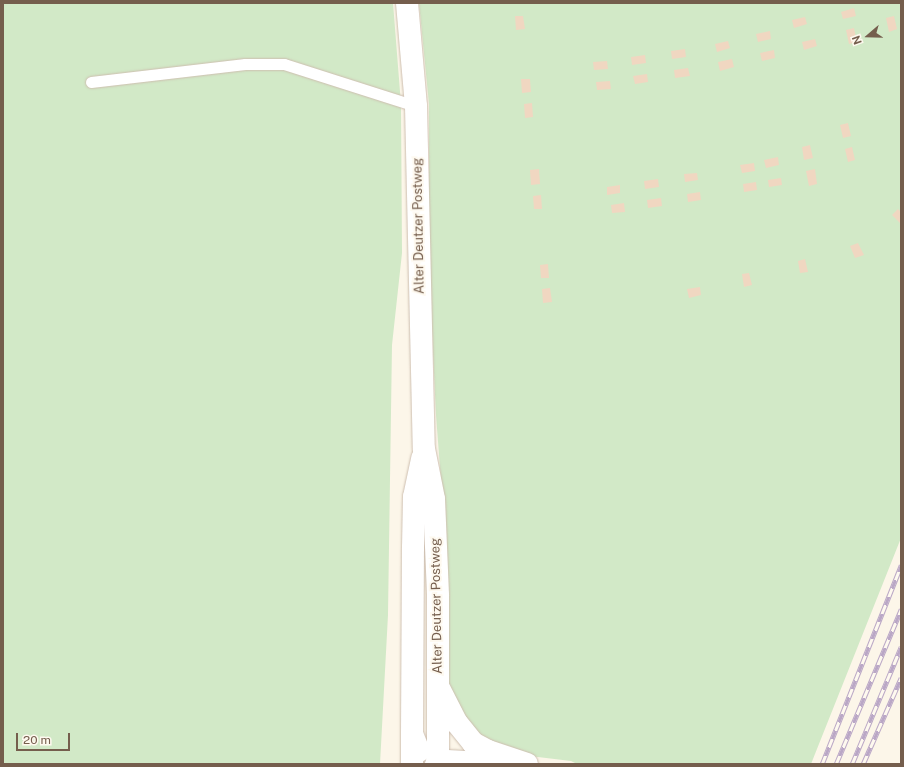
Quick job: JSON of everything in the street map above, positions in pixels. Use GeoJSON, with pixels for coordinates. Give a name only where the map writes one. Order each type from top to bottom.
{"type":"FeatureCollection","features":[{"type":"Feature","properties":{"kind":"street","name":"Alter Deutzer Postweg"},"geometry":{"type":"LineString","coordinates":[[407,3],[416,106],[424,449],[434,499],[438,596],[438,687],[434,764]]}},
{"type":"Feature","properties":{"kind":"street","name":"Alter Deutzer Postweg"},"geometry":{"type":"LineString","coordinates":[[412,764],[414,497],[424,449]]}},
{"type":"Feature","properties":{"kind":"street"},"geometry":{"type":"LineString","coordinates":[[438,687],[457,723],[474,743],[488,751],[527,764]]}},
{"type":"Feature","properties":{"kind":"street"},"geometry":{"type":"LineString","coordinates":[[412,734],[434,764],[447,761],[499,764]]}},
{"type":"Feature","properties":{"kind":"lane"},"geometry":{"type":"LineString","coordinates":[[91,82],[245,64],[284,64],[416,106]]}},
{"type":"Feature","properties":{"kind":"green space"},"geometry":{"type":"Polygon","coordinates":[[[3,3],[393,3],[401,104],[402,253],[392,345],[388,615],[380,764],[3,764],[3,3]]]}},
{"type":"Feature","properties":{"kind":"green space"},"geometry":{"type":"Polygon","coordinates":[[[419,3],[901,3],[901,538],[811,764],[577,764],[571,761],[513,754],[484,744],[458,715],[447,680],[448,574],[436,415],[429,268],[429,104],[419,3]]]}},
{"type":"Feature","properties":{"kind":"building"},"geometry":{"type":"Polygon","coordinates":[[[854,8],[856,16],[843,19],[841,12],[854,8]]]}},
{"type":"Feature","properties":{"kind":"building"},"geometry":{"type":"Polygon","coordinates":[[[515,16],[523,16],[525,29],[516,30],[515,16]]]}},
{"type":"Feature","properties":{"kind":"building"},"geometry":{"type":"Polygon","coordinates":[[[894,16],[897,29],[889,32],[886,18],[894,16]]]}},
{"type":"Feature","properties":{"kind":"building"},"geometry":{"type":"Polygon","coordinates":[[[805,17],[807,24],[794,28],[792,20],[805,17]]]}},
{"type":"Feature","properties":{"kind":"building"},"geometry":{"type":"Polygon","coordinates":[[[854,28],[857,42],[849,44],[846,30],[854,28]]]}},
{"type":"Feature","properties":{"kind":"building"},"geometry":{"type":"Polygon","coordinates":[[[770,31],[771,39],[758,42],[756,34],[770,31]]]}},
{"type":"Feature","properties":{"kind":"building"},"geometry":{"type":"Polygon","coordinates":[[[815,39],[817,46],[804,50],[802,42],[815,39]]]}},
{"type":"Feature","properties":{"kind":"building"},"geometry":{"type":"Polygon","coordinates":[[[728,41],[730,48],[717,52],[715,44],[728,41]]]}},
{"type":"Feature","properties":{"kind":"building"},"geometry":{"type":"Polygon","coordinates":[[[685,49],[686,57],[672,59],[671,51],[685,49]]]}},
{"type":"Feature","properties":{"kind":"building"},"geometry":{"type":"Polygon","coordinates":[[[774,50],[775,58],[762,61],[760,53],[774,50]]]}},
{"type":"Feature","properties":{"kind":"building"},"geometry":{"type":"Polygon","coordinates":[[[645,55],[646,63],[632,65],[631,57],[645,55]]]}},
{"type":"Feature","properties":{"kind":"building"},"geometry":{"type":"Polygon","coordinates":[[[732,59],[734,67],[720,71],[718,62],[732,59]]]}},
{"type":"Feature","properties":{"kind":"building"},"geometry":{"type":"Polygon","coordinates":[[[607,61],[608,69],[594,70],[593,62],[607,61]]]}},
{"type":"Feature","properties":{"kind":"building"},"geometry":{"type":"Polygon","coordinates":[[[688,68],[690,76],[675,78],[674,70],[688,68]]]}},
{"type":"Feature","properties":{"kind":"building"},"geometry":{"type":"Polygon","coordinates":[[[647,74],[648,82],[635,84],[633,76],[647,74]]]}},
{"type":"Feature","properties":{"kind":"building"},"geometry":{"type":"Polygon","coordinates":[[[521,79],[530,79],[531,92],[522,93],[521,79]]]}},
{"type":"Feature","properties":{"kind":"building"},"geometry":{"type":"Polygon","coordinates":[[[610,81],[611,89],[597,90],[596,82],[610,81]]]}},
{"type":"Feature","properties":{"kind":"building"},"geometry":{"type":"Polygon","coordinates":[[[532,103],[533,117],[525,118],[524,104],[532,103]]]}},
{"type":"Feature","properties":{"kind":"building"},"geometry":{"type":"Polygon","coordinates":[[[848,123],[851,136],[843,138],[840,125],[848,123]]]}},
{"type":"Feature","properties":{"kind":"building"},"geometry":{"type":"Polygon","coordinates":[[[810,145],[813,158],[804,160],[802,147],[810,145]]]}},
{"type":"Feature","properties":{"kind":"building"},"geometry":{"type":"Polygon","coordinates":[[[852,147],[855,160],[848,162],[845,149],[852,147]]]}},
{"type":"Feature","properties":{"kind":"building"},"geometry":{"type":"Polygon","coordinates":[[[778,157],[779,165],[766,168],[764,160],[778,157]]]}},
{"type":"Feature","properties":{"kind":"building"},"geometry":{"type":"Polygon","coordinates":[[[754,163],[755,171],[742,173],[740,165],[754,163]]]}},
{"type":"Feature","properties":{"kind":"building"},"geometry":{"type":"Polygon","coordinates":[[[539,169],[540,184],[531,185],[530,170],[539,169]]]}},
{"type":"Feature","properties":{"kind":"building"},"geometry":{"type":"Polygon","coordinates":[[[815,169],[817,184],[809,186],[806,171],[815,169]]]}},
{"type":"Feature","properties":{"kind":"building"},"geometry":{"type":"Polygon","coordinates":[[[697,173],[698,180],[685,182],[684,174],[697,173]]]}},
{"type":"Feature","properties":{"kind":"building"},"geometry":{"type":"Polygon","coordinates":[[[781,178],[782,185],[769,187],[768,180],[781,178]]]}},
{"type":"Feature","properties":{"kind":"building"},"geometry":{"type":"Polygon","coordinates":[[[658,179],[659,187],[645,189],[644,181],[658,179]]]}},
{"type":"Feature","properties":{"kind":"building"},"geometry":{"type":"Polygon","coordinates":[[[756,182],[757,190],[744,192],[743,184],[756,182]]]}},
{"type":"Feature","properties":{"kind":"building"},"geometry":{"type":"Polygon","coordinates":[[[620,185],[620,193],[607,195],[607,187],[620,185]]]}},
{"type":"Feature","properties":{"kind":"building"},"geometry":{"type":"Polygon","coordinates":[[[700,192],[701,200],[688,202],[687,194],[700,192]]]}},
{"type":"Feature","properties":{"kind":"building"},"geometry":{"type":"Polygon","coordinates":[[[541,195],[542,209],[534,209],[533,196],[541,195]]]}},
{"type":"Feature","properties":{"kind":"building"},"geometry":{"type":"Polygon","coordinates":[[[661,198],[662,206],[648,208],[647,200],[661,198]]]}},
{"type":"Feature","properties":{"kind":"building"},"geometry":{"type":"Polygon","coordinates":[[[624,203],[625,212],[612,213],[611,205],[624,203]]]}},
{"type":"Feature","properties":{"kind":"building"},"geometry":{"type":"Polygon","coordinates":[[[898,209],[901,212],[901,224],[892,215],[898,209]]]}},
{"type":"Feature","properties":{"kind":"building"},"geometry":{"type":"Polygon","coordinates":[[[858,243],[864,255],[855,258],[850,246],[858,243]]]}},
{"type":"Feature","properties":{"kind":"building"},"geometry":{"type":"Polygon","coordinates":[[[805,259],[808,272],[800,273],[798,261],[805,259]]]}},
{"type":"Feature","properties":{"kind":"building"},"geometry":{"type":"Polygon","coordinates":[[[548,264],[549,278],[541,278],[540,265],[548,264]]]}},
{"type":"Feature","properties":{"kind":"building"},"geometry":{"type":"Polygon","coordinates":[[[749,273],[752,285],[744,287],[742,274],[749,273]]]}},
{"type":"Feature","properties":{"kind":"building"},"geometry":{"type":"Polygon","coordinates":[[[700,287],[701,295],[689,298],[687,289],[700,287]]]}},
{"type":"Feature","properties":{"kind":"building"},"geometry":{"type":"Polygon","coordinates":[[[550,288],[552,302],[543,303],[542,289],[550,288]]]}},
{"type":"Feature","properties":{"kind":"railway"},"geometry":{"type":"LineString","coordinates":[[822,764],[901,565]]}},
{"type":"Feature","properties":{"kind":"railway"},"geometry":{"type":"LineString","coordinates":[[836,764],[901,609]]}},
{"type":"Feature","properties":{"kind":"railway"},"geometry":{"type":"LineString","coordinates":[[852,764],[901,647]]}},
{"type":"Feature","properties":{"kind":"railway"},"geometry":{"type":"LineString","coordinates":[[863,764],[901,678]]}}]}
